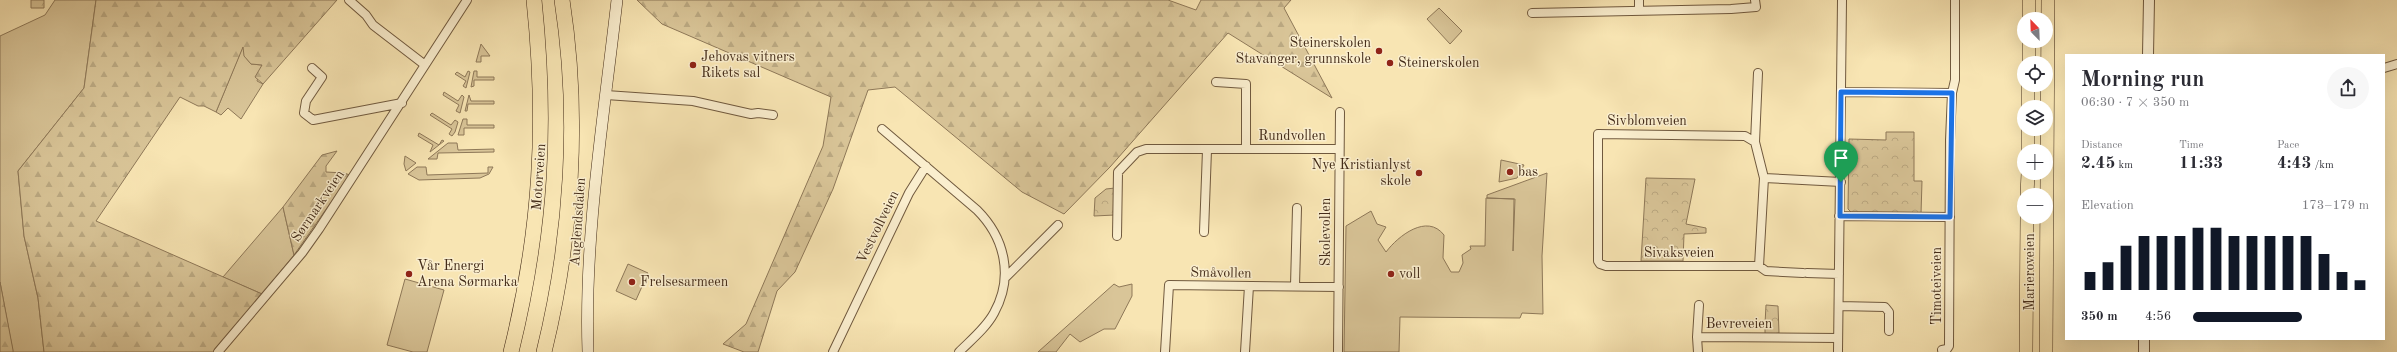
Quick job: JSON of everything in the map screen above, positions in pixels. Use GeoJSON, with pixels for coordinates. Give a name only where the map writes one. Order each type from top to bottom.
{"type":"FeatureCollection","features":[{"type":"Feature","properties":{"kind":"highway","name":"Motorveien"},"geometry":{"type":"LineString","coordinates":[[511,352],[529,270],[540,177],[541,87],[534,0]]}},
{"type":"Feature","properties":{"kind":"highway"},"geometry":{"type":"LineString","coordinates":[[544,352],[560,277],[569,190],[570,84],[562,0]]}},
{"type":"Feature","properties":{"kind":"main road","name":"Auglendsdalen"},"geometry":{"type":"LineString","coordinates":[[588,352],[588,308],[595,189],[617,0]]}},
{"type":"Feature","properties":{"kind":"main road"},"geometry":{"type":"LineString","coordinates":[[2029,0],[2029,12]]}},
{"type":"Feature","properties":{"kind":"main road","name":"Marieroveien"},"geometry":{"type":"LineString","coordinates":[[2046,352],[2048,0]]}},
{"type":"Feature","properties":{"kind":"main road","name":"Marieroveien"},"geometry":{"type":"LineString","coordinates":[[2026,352],[2027,224]]}},
{"type":"Feature","properties":{"kind":"street"},"geometry":{"type":"LineString","coordinates":[[349,0],[366,14],[373,25],[425,65]]}},
{"type":"Feature","properties":{"kind":"street","name":"Sørmarkveien"},"geometry":{"type":"LineString","coordinates":[[218,352],[302,253],[402,103],[467,0]]}},
{"type":"Feature","properties":{"kind":"street"},"geometry":{"type":"LineString","coordinates":[[1639,0],[1639,11]]}},
{"type":"Feature","properties":{"kind":"street"},"geometry":{"type":"LineString","coordinates":[[1532,13],[1756,7],[1755,0]]}},
{"type":"Feature","properties":{"kind":"street"},"geometry":{"type":"LineString","coordinates":[[1838,352],[1842,0]]}},
{"type":"Feature","properties":{"kind":"street","name":"Timoteiveien"},"geometry":{"type":"LineString","coordinates":[[1942,350],[1947,349],[1949,346],[1952,93],[1955,80],[1956,0]]}},
{"type":"Feature","properties":{"kind":"street"},"geometry":{"type":"LineString","coordinates":[[2148,54],[2149,0]]}},
{"type":"Feature","properties":{"kind":"street"},"geometry":{"type":"LineString","coordinates":[[2385,68],[2397,64]]}},
{"type":"Feature","properties":{"kind":"street"},"geometry":{"type":"LineString","coordinates":[[312,68],[322,77],[305,104],[306,116],[313,120],[402,103]]}},
{"type":"Feature","properties":{"kind":"street"},"geometry":{"type":"LineString","coordinates":[[1758,73],[1755,142],[1764,178],[1759,266]]}},
{"type":"Feature","properties":{"kind":"street","name":"Rundvollen"},"geometry":{"type":"LineString","coordinates":[[1216,82],[1246,84],[1246,149]]}},
{"type":"Feature","properties":{"kind":"street"},"geometry":{"type":"LineString","coordinates":[[1841,92],[1952,93]]}},
{"type":"Feature","properties":{"kind":"street"},"geometry":{"type":"LineString","coordinates":[[606,95],[693,100],[751,114],[758,113],[773,115]]}},
{"type":"Feature","properties":{"kind":"street","name":"Skolevollen"},"geometry":{"type":"LineString","coordinates":[[1338,352],[1340,112]]}},
{"type":"Feature","properties":{"kind":"street"},"geometry":{"type":"LineString","coordinates":[[882,129],[986,220],[1000,246],[1006,277]]}},
{"type":"Feature","properties":{"kind":"street","name":"Sivblomveien"},"geometry":{"type":"LineString","coordinates":[[1600,264],[1596,242],[1598,134],[1745,136],[1755,142]]}},
{"type":"Feature","properties":{"kind":"street","name":"Rundvollen"},"geometry":{"type":"LineString","coordinates":[[1117,236],[1118,172],[1137,152],[1146,149],[1339,149]]}},
{"type":"Feature","properties":{"kind":"street"},"geometry":{"type":"LineString","coordinates":[[1204,232],[1207,150]]}},
{"type":"Feature","properties":{"kind":"street","name":"Vestvollveien"},"geometry":{"type":"LineString","coordinates":[[833,352],[909,193],[926,166]]}},
{"type":"Feature","properties":{"kind":"street"},"geometry":{"type":"LineString","coordinates":[[1764,178],[1841,182]]}},
{"type":"Feature","properties":{"kind":"street"},"geometry":{"type":"LineString","coordinates":[[1295,286],[1296,208]]}},
{"type":"Feature","properties":{"kind":"street"},"geometry":{"type":"LineString","coordinates":[[1840,216],[1950,217]]}},
{"type":"Feature","properties":{"kind":"street"},"geometry":{"type":"LineString","coordinates":[[959,352],[994,314],[1006,277],[1058,225]]}},
{"type":"Feature","properties":{"kind":"street","name":"Sivaksveien"},"geometry":{"type":"LineString","coordinates":[[1600,264],[1759,266],[1766,271],[1839,274]]}},
{"type":"Feature","properties":{"kind":"street","name":"Småvollen"},"geometry":{"type":"LineString","coordinates":[[1165,352],[1169,285],[1339,287]]}},
{"type":"Feature","properties":{"kind":"street"},"geometry":{"type":"LineString","coordinates":[[1245,352],[1249,286]]}},
{"type":"Feature","properties":{"kind":"street","name":"Bevreveien"},"geometry":{"type":"LineString","coordinates":[[1698,352],[1699,305]]}},
{"type":"Feature","properties":{"kind":"street"},"geometry":{"type":"LineString","coordinates":[[1839,306],[1885,307],[1889,312],[1889,331]]}},
{"type":"Feature","properties":{"kind":"street","name":"Bevreveien"},"geometry":{"type":"LineString","coordinates":[[1698,337],[1733,339],[1781,337],[1838,338]]}},
{"type":"Feature","properties":{"kind":"street"},"geometry":{"type":"LineString","coordinates":[[2144,340],[2144,352]]}},
{"type":"Feature","properties":{"kind":"green space"},"geometry":{"type":"Polygon","coordinates":[[[31,0],[44,0],[44,8],[31,8],[31,0]]]}},
{"type":"Feature","properties":{"kind":"green space"},"geometry":{"type":"Polygon","coordinates":[[[55,0],[96,0],[84,88],[18,171],[24,236],[38,298],[44,352],[13,352],[0,282],[0,36],[45,15],[55,0]]]}},
{"type":"Feature","properties":{"kind":"green space"},"geometry":{"type":"Polygon","coordinates":[[[96,0],[337,0],[263,84],[255,77],[262,65],[251,64],[244,56],[243,47],[216,112],[204,106],[198,106],[180,97],[96,221],[262,294],[214,352],[44,352],[38,298],[24,236],[18,171],[84,88],[96,0]]]}},
{"type":"Feature","properties":{"kind":"green space"},"geometry":{"type":"Polygon","coordinates":[[[637,0],[1168,0],[1196,10],[1201,0],[1291,0],[1284,8],[1332,98],[1228,33],[1110,167],[1064,214],[1022,192],[895,87],[868,90],[833,189],[795,272],[777,291],[758,352],[744,352],[723,344],[746,324],[823,146],[831,97],[662,24],[637,0]]]}},
{"type":"Feature","properties":{"kind":"green space"},"geometry":{"type":"Polygon","coordinates":[[[1439,8],[1462,31],[1450,44],[1427,19],[1439,8]]]}},
{"type":"Feature","properties":{"kind":"green space"},"geometry":{"type":"Polygon","coordinates":[[[481,44],[490,56],[481,56],[481,62],[476,62],[481,44]]]}},
{"type":"Feature","properties":{"kind":"green space"},"geometry":{"type":"Polygon","coordinates":[[[243,46],[247,59],[251,64],[262,65],[257,81],[263,84],[241,119],[228,108],[221,115],[216,112],[243,46]]]}},
{"type":"Feature","properties":{"kind":"green space"},"geometry":{"type":"Polygon","coordinates":[[[468,71],[470,72],[466,88],[463,86],[466,81],[455,74],[457,72],[465,77],[468,71]]]}},
{"type":"Feature","properties":{"kind":"green space"},"geometry":{"type":"Polygon","coordinates":[[[474,71],[477,71],[477,77],[494,77],[494,80],[474,80],[474,86],[471,87],[474,71]]]}},
{"type":"Feature","properties":{"kind":"green space"},"geometry":{"type":"Polygon","coordinates":[[[444,92],[458,101],[462,95],[464,97],[460,113],[456,111],[459,105],[443,95],[444,92]]]}},
{"type":"Feature","properties":{"kind":"green space"},"geometry":{"type":"Polygon","coordinates":[[[469,95],[471,101],[494,101],[494,104],[468,104],[467,111],[465,111],[469,95]]]}},
{"type":"Feature","properties":{"kind":"green space"},"geometry":{"type":"Polygon","coordinates":[[[432,113],[451,125],[455,120],[458,122],[452,136],[449,134],[452,129],[430,115],[432,113]]]}},
{"type":"Feature","properties":{"kind":"green space"},"geometry":{"type":"Polygon","coordinates":[[[463,119],[467,119],[467,125],[494,125],[494,128],[464,128],[464,135],[458,135],[463,119]]]}},
{"type":"Feature","properties":{"kind":"green space"},"geometry":{"type":"Polygon","coordinates":[[[1886,132],[1914,132],[1914,181],[1922,181],[1921,214],[1852,213],[1848,209],[1849,139],[1886,140],[1886,132]]]}},
{"type":"Feature","properties":{"kind":"green space"},"geometry":{"type":"Polygon","coordinates":[[[419,133],[439,145],[430,152],[433,145],[418,136],[419,133]]]}},
{"type":"Feature","properties":{"kind":"green space"},"geometry":{"type":"Polygon","coordinates":[[[448,143],[457,143],[458,150],[494,149],[494,152],[438,153],[437,159],[428,159],[448,143]]]}},
{"type":"Feature","properties":{"kind":"green space"},"geometry":{"type":"Polygon","coordinates":[[[337,151],[326,166],[326,172],[344,173],[350,175],[294,255],[283,207],[322,155],[337,151]]]}},
{"type":"Feature","properties":{"kind":"green space"},"geometry":{"type":"Polygon","coordinates":[[[405,156],[416,163],[406,171],[404,164],[405,156]]]}},
{"type":"Feature","properties":{"kind":"green space","name":"bas"},"geometry":{"type":"Polygon","coordinates":[[[1501,160],[1524,165],[1517,178],[1499,182],[1501,160]]]}},
{"type":"Feature","properties":{"kind":"green space"},"geometry":{"type":"Polygon","coordinates":[[[417,167],[426,167],[427,175],[488,173],[488,167],[493,167],[489,174],[480,178],[419,180],[408,174],[417,167]]]}},
{"type":"Feature","properties":{"kind":"green space"},"geometry":{"type":"Polygon","coordinates":[[[1547,173],[1542,256],[1543,314],[1522,313],[1520,318],[1400,317],[1399,352],[1344,352],[1346,226],[1371,211],[1377,224],[1386,227],[1378,240],[1386,252],[1405,234],[1413,229],[1421,226],[1429,226],[1437,229],[1444,235],[1443,258],[1451,272],[1459,272],[1463,263],[1462,255],[1471,249],[1470,246],[1485,246],[1486,198],[1514,199],[1513,251],[1515,199],[1487,198],[1487,195],[1547,173]]]}},
{"type":"Feature","properties":{"kind":"green space"},"geometry":{"type":"Polygon","coordinates":[[[1646,178],[1695,179],[1686,224],[1706,228],[1706,233],[1684,234],[1683,261],[1641,261],[1646,178]]]}},
{"type":"Feature","properties":{"kind":"green space"},"geometry":{"type":"Polygon","coordinates":[[[1115,188],[1115,215],[1094,216],[1095,198],[1106,189],[1115,188]]]}},
{"type":"Feature","properties":{"kind":"green space"},"geometry":{"type":"Polygon","coordinates":[[[283,207],[294,255],[262,294],[223,277],[283,207]]]}},
{"type":"Feature","properties":{"kind":"green space","name":"Frelsesarmeen"},"geometry":{"type":"Polygon","coordinates":[[[628,264],[648,273],[636,300],[616,291],[628,264]]]}},
{"type":"Feature","properties":{"kind":"green space"},"geometry":{"type":"Polygon","coordinates":[[[405,279],[444,290],[427,352],[413,352],[387,345],[405,279]]]}},
{"type":"Feature","properties":{"kind":"green space"},"geometry":{"type":"Polygon","coordinates":[[[0,282],[13,350],[13,352],[0,352],[0,282]]]}},
{"type":"Feature","properties":{"kind":"green space"},"geometry":{"type":"Polygon","coordinates":[[[1114,284],[1119,287],[1132,284],[1132,296],[1115,329],[1104,329],[1080,342],[1070,334],[1056,352],[1038,352],[1114,284]]]}},
{"type":"Feature","properties":{"kind":"green space"},"geometry":{"type":"Polygon","coordinates":[[[1766,305],[1778,306],[1779,333],[1765,335],[1765,329],[1769,328],[1769,324],[1765,324],[1766,305]]]}},
{"type":"Feature","properties":{"kind":"place","name":"Steinerskolen Stavanger, grunnskole"},"geometry":{"type":"Point","coordinates":[1379,51]}},
{"type":"Feature","properties":{"kind":"place","name":"Steinerskolen"},"geometry":{"type":"Point","coordinates":[1390,63]}},
{"type":"Feature","properties":{"kind":"place","name":"Jehovas vitners Rikets sal"},"geometry":{"type":"Point","coordinates":[693,65]}},
{"type":"Feature","properties":{"kind":"place","name":"bas"},"geometry":{"type":"Point","coordinates":[1510,172]}},
{"type":"Feature","properties":{"kind":"place","name":"Nye Kristianlyst skole"},"geometry":{"type":"Point","coordinates":[1419,173]}},
{"type":"Feature","properties":{"kind":"place","name":"Vår Energi Arena Sørmarka"},"geometry":{"type":"Point","coordinates":[409,274]}},
{"type":"Feature","properties":{"kind":"place","name":"voll"},"geometry":{"type":"Point","coordinates":[1391,274]}},
{"type":"Feature","properties":{"kind":"place","name":"Frelsesarmeen"},"geometry":{"type":"Point","coordinates":[632,282]}},
{"type":"Feature","properties":{"kind":"route"},"geometry":{"type":"LineString","coordinates":[[1841,92],[1952,93],[1950,140],[1950,217],[1840,216],[1841,182],[1841,92]]}}]}
